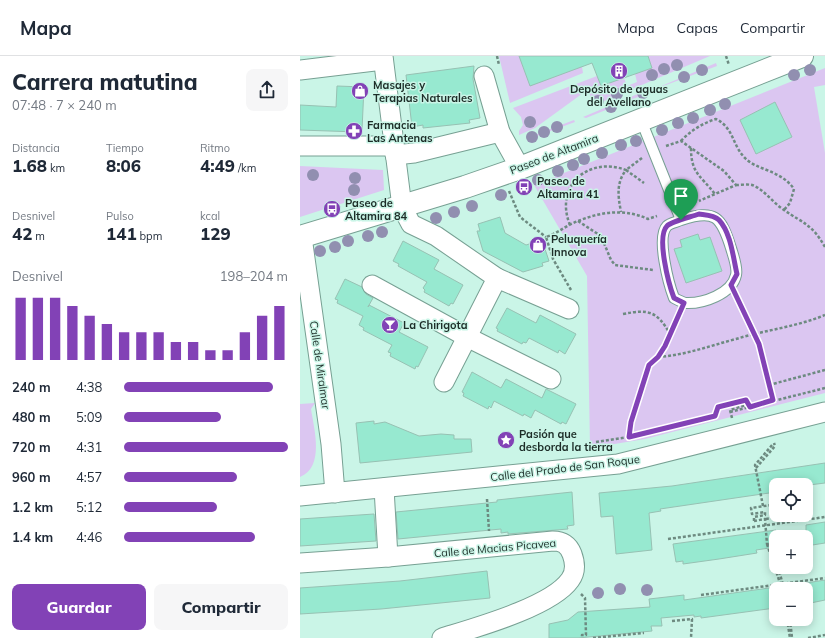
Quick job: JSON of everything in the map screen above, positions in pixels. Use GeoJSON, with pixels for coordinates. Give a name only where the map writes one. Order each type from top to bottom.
{"type":"FeatureCollection","features":[{"type":"Feature","properties":{"kind":"main road","name":"Paseo de Altamira"},"geometry":{"type":"LineString","coordinates":[[301,237],[402,207],[511,171],[641,120],[777,60],[802,56]]}},
{"type":"Feature","properties":{"kind":"street"},"geometry":{"type":"LineString","coordinates":[[300,70],[383,58],[402,207],[411,224],[436,236],[497,278],[570,301]]}},
{"type":"Feature","properties":{"kind":"street"},"geometry":{"type":"LineString","coordinates":[[484,76],[511,171]]}},
{"type":"Feature","properties":{"kind":"street"},"geometry":{"type":"LineString","coordinates":[[300,146],[414,153],[500,132]]}},
{"type":"Feature","properties":{"kind":"street","name":"Calle de Miralmar"},"geometry":{"type":"LineString","coordinates":[[301,237],[331,444],[335,493]]}},
{"type":"Feature","properties":{"kind":"street"},"geometry":{"type":"LineString","coordinates":[[444,382],[466,336],[497,278]]}},
{"type":"Feature","properties":{"kind":"street"},"geometry":{"type":"LineString","coordinates":[[372,285],[466,336],[551,379]]}},
{"type":"Feature","properties":{"kind":"street","name":"Calle del Prado de San Roque"},"geometry":{"type":"LineString","coordinates":[[300,496],[618,464],[825,412]]}},
{"type":"Feature","properties":{"kind":"street"},"geometry":{"type":"LineString","coordinates":[[384,488],[388,557]]}},
{"type":"Feature","properties":{"kind":"street","name":"Calle de Macias Picavea"},"geometry":{"type":"LineString","coordinates":[[300,563],[388,557],[553,541],[560,541],[566,544],[571,551],[575,565],[570,580],[546,598],[526,609],[442,638]]}},
{"type":"Feature","properties":{"kind":"lane"},"geometry":{"type":"LineString","coordinates":[[641,120],[681,220]]}},
{"type":"Feature","properties":{"kind":"lane"},"geometry":{"type":"LineString","coordinates":[[699,214],[710,215],[719,220],[726,232],[737,274],[731,285],[717,296],[704,300],[684,303],[674,298],[668,272],[662,243],[663,232],[668,225],[699,214]]}},
{"type":"Feature","properties":{"kind":"path"},"geometry":{"type":"LineString","coordinates":[[682,142],[687,135],[707,122],[716,119],[726,124],[745,159],[790,182],[794,189],[790,203],[784,210]]}},
{"type":"Feature","properties":{"kind":"path"},"geometry":{"type":"LineString","coordinates":[[691,147],[691,161],[694,170],[715,194]]}},
{"type":"Feature","properties":{"kind":"path"},"geometry":{"type":"LineString","coordinates":[[570,225],[565,214],[565,201],[572,182],[590,169],[616,166],[626,170],[619,179],[619,194],[622,212]]}},
{"type":"Feature","properties":{"kind":"path"},"geometry":{"type":"LineString","coordinates":[[511,171],[520,217],[546,237],[553,259],[570,287],[570,301]]}},
{"type":"Feature","properties":{"kind":"path"},"geometry":{"type":"LineString","coordinates":[[736,185],[751,185],[784,210],[809,226],[825,247]]}},
{"type":"Feature","properties":{"kind":"path"},"geometry":{"type":"LineString","coordinates":[[578,221],[600,236],[611,260],[615,265],[668,272]]}},
{"type":"Feature","properties":{"kind":"path"},"geometry":{"type":"LineString","coordinates":[[546,237],[558,232]]}},
{"type":"Feature","properties":{"kind":"path"},"geometry":{"type":"LineString","coordinates":[[731,285],[759,344],[773,400]]}},
{"type":"Feature","properties":{"kind":"path"},"geometry":{"type":"LineString","coordinates":[[629,437],[631,422],[649,365],[658,357],[684,303]]}},
{"type":"Feature","properties":{"kind":"path"},"geometry":{"type":"LineString","coordinates":[[623,314],[636,312],[652,313],[662,320],[670,334]]}},
{"type":"Feature","properties":{"kind":"path"},"geometry":{"type":"LineString","coordinates":[[658,357],[678,355],[754,334],[803,323],[825,315]]}},
{"type":"Feature","properties":{"kind":"path"},"geometry":{"type":"LineString","coordinates":[[769,384],[825,370]]}},
{"type":"Feature","properties":{"kind":"path"},"geometry":{"type":"LineString","coordinates":[[750,406],[730,410],[730,412],[825,388]]}},
{"type":"Feature","properties":{"kind":"path"},"geometry":{"type":"LineString","coordinates":[[596,442],[629,437],[715,416],[718,407],[746,400],[750,406]]}},
{"type":"Feature","properties":{"kind":"path"},"geometry":{"type":"LineString","coordinates":[[763,506],[756,468],[775,445]]}},
{"type":"Feature","properties":{"kind":"path","name":"Calle de Macias Picavea"},"geometry":{"type":"LineString","coordinates":[[487,499],[489,531]]}},
{"type":"Feature","properties":{"kind":"path"},"geometry":{"type":"LineString","coordinates":[[771,505],[773,518],[765,519],[754,521],[754,517],[766,515],[765,512],[752,514],[752,508],[771,505]]}},
{"type":"Feature","properties":{"kind":"path"},"geometry":{"type":"LineString","coordinates":[[668,539],[825,518]]}},
{"type":"Feature","properties":{"kind":"path"},"geometry":{"type":"LineString","coordinates":[[765,519],[767,544],[781,582]]}},
{"type":"Feature","properties":{"kind":"path"},"geometry":{"type":"LineString","coordinates":[[796,582],[825,578]]}},
{"type":"Feature","properties":{"kind":"path"},"geometry":{"type":"LineString","coordinates":[[701,595],[769,586]]}},
{"type":"Feature","properties":{"kind":"path"},"geometry":{"type":"LineString","coordinates":[[582,638],[582,635],[586,635],[585,598]]}},
{"type":"Feature","properties":{"kind":"path"},"geometry":{"type":"LineString","coordinates":[[672,621],[692,619],[692,638]]}},
{"type":"Feature","properties":{"kind":"path"},"geometry":{"type":"LineString","coordinates":[[789,626],[791,638]]}},
{"type":"Feature","properties":{"kind":"path"},"geometry":{"type":"LineString","coordinates":[[593,638],[644,633]]}},
{"type":"Feature","properties":{"kind":"path"},"geometry":{"type":"LineString","coordinates":[[808,638],[825,635]]}},
{"type":"Feature","properties":{"kind":"shaded area"},"geometry":{"type":"Polygon","coordinates":[[[499,56],[519,56],[582,67],[583,73],[510,103],[499,56]]]}},
{"type":"Feature","properties":{"kind":"shaded area"},"geometry":{"type":"Polygon","coordinates":[[[648,56],[710,56],[590,107],[590,88],[535,128],[519,135],[519,131],[523,125],[521,117],[513,108],[597,76],[601,86],[624,78],[627,86],[637,82],[635,74],[648,56]]]}},
{"type":"Feature","properties":{"kind":"shaded area"},"geometry":{"type":"Polygon","coordinates":[[[716,63],[717,66],[658,88],[659,87],[716,63]]]}},
{"type":"Feature","properties":{"kind":"shaded area"},"geometry":{"type":"Polygon","coordinates":[[[825,68],[825,85],[814,87],[825,153],[825,393],[645,439],[590,448],[587,276],[534,185],[825,68]]]}},
{"type":"Feature","properties":{"kind":"shaded area"},"geometry":{"type":"Polygon","coordinates":[[[649,90],[648,93],[586,118],[583,117],[649,90]]]}},
{"type":"Feature","properties":{"kind":"shaded area"},"geometry":{"type":"Polygon","coordinates":[[[574,120],[575,122],[529,139],[527,138],[574,120]]]}},
{"type":"Feature","properties":{"kind":"shaded area"},"geometry":{"type":"Polygon","coordinates":[[[300,166],[383,170],[384,190],[300,217],[300,166]]]}},
{"type":"Feature","properties":{"kind":"shaded area"},"geometry":{"type":"Polygon","coordinates":[[[315,403],[311,409],[316,447],[315,456],[313,465],[308,472],[300,477],[300,404],[315,403]]]}},
{"type":"Feature","properties":{"kind":"building","name":"Depósito de aguas del Avellano"},"geometry":{"type":"Polygon","coordinates":[[[519,56],[648,56],[652,68],[601,86],[592,63],[530,86],[519,56]]]}},
{"type":"Feature","properties":{"kind":"building"},"geometry":{"type":"Polygon","coordinates":[[[474,66],[473,79],[480,118],[469,120],[470,123],[423,128],[423,125],[412,127],[406,75],[474,66]]]}},
{"type":"Feature","properties":{"kind":"building"},"geometry":{"type":"Polygon","coordinates":[[[337,86],[364,87],[362,130],[359,130],[358,132],[300,130],[300,105],[336,107],[337,86]]]}},
{"type":"Feature","properties":{"kind":"building"},"geometry":{"type":"Polygon","coordinates":[[[775,102],[792,137],[756,154],[740,120],[775,102]]]}},
{"type":"Feature","properties":{"kind":"building"},"geometry":{"type":"Polygon","coordinates":[[[500,217],[505,233],[526,245],[542,240],[549,261],[542,263],[543,266],[523,272],[483,251],[477,231],[480,231],[478,224],[500,217]]]}},
{"type":"Feature","properties":{"kind":"building"},"geometry":{"type":"Polygon","coordinates":[[[698,234],[700,240],[710,237],[722,271],[686,283],[674,249],[682,247],[680,240],[698,234]]]}},
{"type":"Feature","properties":{"kind":"building"},"geometry":{"type":"Polygon","coordinates":[[[403,241],[439,260],[434,269],[463,285],[453,304],[451,303],[449,306],[424,292],[425,290],[423,288],[427,282],[398,266],[399,264],[393,261],[403,241]]]}},
{"type":"Feature","properties":{"kind":"building"},"geometry":{"type":"Polygon","coordinates":[[[345,279],[362,287],[366,294],[373,298],[369,305],[404,323],[399,332],[428,347],[418,367],[416,366],[415,369],[390,356],[391,353],[388,352],[392,345],[363,330],[364,328],[359,325],[363,316],[337,303],[338,300],[335,299],[345,279]]]}},
{"type":"Feature","properties":{"kind":"building"},"geometry":{"type":"Polygon","coordinates":[[[507,308],[536,323],[540,315],[576,334],[565,354],[559,350],[558,353],[529,338],[526,343],[523,342],[522,344],[497,331],[498,329],[496,328],[507,308]]]}},
{"type":"Feature","properties":{"kind":"building"},"geometry":{"type":"Polygon","coordinates":[[[472,372],[501,388],[506,379],[542,398],[546,389],[576,404],[566,424],[562,422],[561,424],[535,410],[531,418],[524,414],[523,416],[494,401],[491,408],[489,406],[488,409],[463,396],[464,393],[462,392],[472,372]]]}},
{"type":"Feature","properties":{"kind":"building"},"geometry":{"type":"Polygon","coordinates":[[[374,421],[374,424],[385,422],[419,436],[441,434],[454,435],[454,439],[471,439],[472,452],[360,463],[356,423],[374,421]]]}},
{"type":"Feature","properties":{"kind":"building"},"geometry":{"type":"Polygon","coordinates":[[[825,463],[825,483],[813,484],[813,478],[769,478],[769,493],[660,509],[661,511],[649,513],[652,550],[616,554],[613,516],[601,517],[599,493],[672,486],[825,463]]]}},
{"type":"Feature","properties":{"kind":"building"},"geometry":{"type":"Polygon","coordinates":[[[572,492],[574,525],[567,526],[568,529],[508,534],[508,532],[501,533],[501,529],[398,539],[396,512],[497,502],[497,500],[572,492]]]}},
{"type":"Feature","properties":{"kind":"building"},"geometry":{"type":"Polygon","coordinates":[[[374,514],[376,541],[300,546],[300,519],[374,514]]]}},
{"type":"Feature","properties":{"kind":"building"},"geometry":{"type":"Polygon","coordinates":[[[825,522],[825,543],[813,545],[813,530],[806,530],[806,525],[825,522]]]}},
{"type":"Feature","properties":{"kind":"building"},"geometry":{"type":"Polygon","coordinates":[[[769,531],[769,548],[756,550],[757,553],[683,564],[683,561],[676,562],[673,544],[769,531]]]}},
{"type":"Feature","properties":{"kind":"building"},"geometry":{"type":"Polygon","coordinates":[[[487,571],[490,598],[381,609],[300,614],[300,588],[400,581],[487,571]]]}},
{"type":"Feature","properties":{"kind":"building"},"geometry":{"type":"Polygon","coordinates":[[[825,580],[825,600],[813,603],[812,582],[825,580]]]}},
{"type":"Feature","properties":{"kind":"building"},"geometry":{"type":"Polygon","coordinates":[[[769,588],[769,609],[701,618],[701,616],[694,617],[694,615],[661,618],[662,626],[651,626],[652,631],[578,638],[549,638],[549,624],[568,620],[578,612],[650,607],[649,599],[684,595],[684,600],[769,588]]]}},
{"type":"Feature","properties":{"kind":"place","name":"Depósito de aguas del Avellano"},"geometry":{"type":"Point","coordinates":[619,71]}},
{"type":"Feature","properties":{"kind":"place","name":"Masajes y Terapias Naturales"},"geometry":{"type":"Point","coordinates":[360,91]}},
{"type":"Feature","properties":{"kind":"place","name":"Farmacia Las Antenas"},"geometry":{"type":"Point","coordinates":[354,131]}},
{"type":"Feature","properties":{"kind":"place","name":"Paseo de Altamira 41"},"geometry":{"type":"Point","coordinates":[524,187]}},
{"type":"Feature","properties":{"kind":"place","name":"Paseo de Altamira 84"},"geometry":{"type":"Point","coordinates":[332,209]}},
{"type":"Feature","properties":{"kind":"place","name":"Peluquería Innova"},"geometry":{"type":"Point","coordinates":[538,245]}},
{"type":"Feature","properties":{"kind":"place","name":"La Chirigota"},"geometry":{"type":"Point","coordinates":[390,325]}},
{"type":"Feature","properties":{"kind":"place","name":"Pasión que desborda la tierra"},"geometry":{"type":"Point","coordinates":[506,440]}},
{"type":"Feature","properties":{"kind":"route"},"geometry":{"type":"LineString","coordinates":[[699,214],[710,215],[719,220],[726,232],[737,274],[733,284],[731,285],[759,344],[773,400],[750,407],[750,404],[746,400],[718,407],[715,416],[629,437],[631,422],[649,365],[658,357],[665,346],[684,303],[674,298],[670,288],[662,243],[663,232],[668,225],[681,220],[699,214]]}}]}
